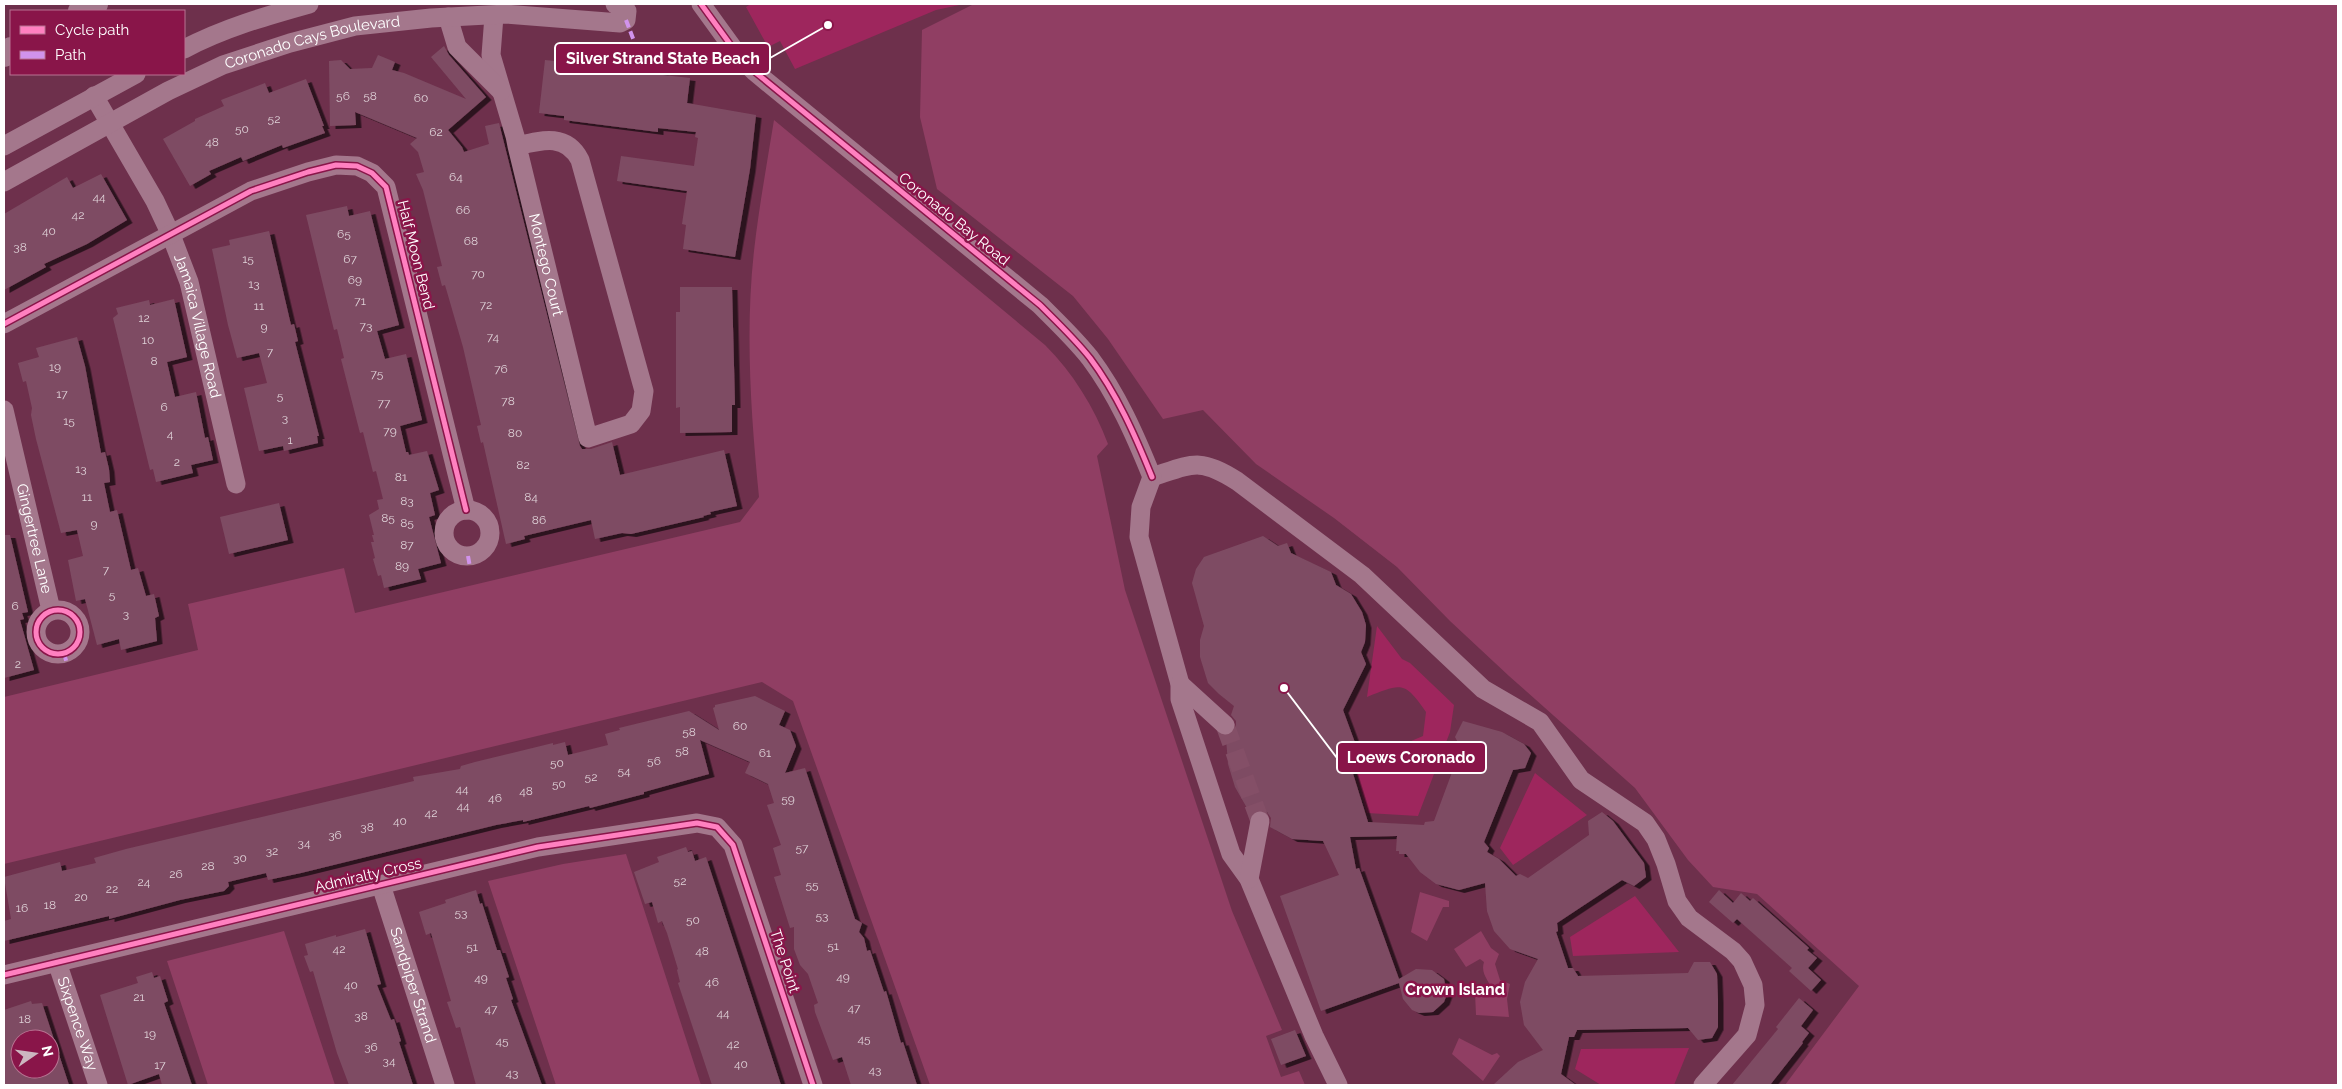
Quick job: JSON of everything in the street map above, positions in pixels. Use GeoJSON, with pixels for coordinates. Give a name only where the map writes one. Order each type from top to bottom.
{"type":"FeatureCollection","features":[{"type":"Feature","properties":{"kind":"highway"},"geometry":{"type":"LineString","coordinates":[[83,10],[95,4]]}},
{"type":"Feature","properties":{"kind":"street"},"geometry":{"type":"LineString","coordinates":[[185,48],[206,37],[263,16],[309,4]]}},
{"type":"Feature","properties":{"kind":"street","name":"Coronado Cays Boulevard"},"geometry":{"type":"LineString","coordinates":[[4,182],[168,91],[223,65],[290,43],[355,26],[448,17],[506,14],[620,23],[626,20],[627,11],[623,6],[615,4]]}},
{"type":"Feature","properties":{"kind":"street","name":"Coronado Bay Road"},"geometry":{"type":"LineString","coordinates":[[705,5],[738,55],[755,72],[1040,305],[1063,329],[1089,357],[1111,389],[1134,432],[1152,477]]}},
{"type":"Feature","properties":{"kind":"street","name":"Montego Court"},"geometry":{"type":"LineString","coordinates":[[494,16],[491,55],[517,146],[588,438],[631,424],[641,411],[644,391],[580,160],[572,147],[564,142],[542,140],[517,146]]}},
{"type":"Feature","properties":{"kind":"street"},"geometry":{"type":"LineString","coordinates":[[448,17],[457,48],[502,92]]}},
{"type":"Feature","properties":{"kind":"street"},"geometry":{"type":"LineString","coordinates":[[4,146],[134,75]]}},
{"type":"Feature","properties":{"kind":"street","name":"Jamaica Village Road"},"geometry":{"type":"LineString","coordinates":[[94,96],[171,235],[189,282],[236,484]]}},
{"type":"Feature","properties":{"kind":"street","name":"Half Moon Bend"},"geometry":{"type":"LineString","coordinates":[[4,324],[251,191],[336,165],[357,166],[372,173],[386,187],[466,510]]}},
{"type":"Feature","properties":{"kind":"street","name":"Gingertree Lane"},"geometry":{"type":"LineString","coordinates":[[4,410],[52,610]]}},
{"type":"Feature","properties":{"kind":"street"},"geometry":{"type":"LineString","coordinates":[[1338,1085],[1314,1036],[1249,879],[1231,854],[1180,699],[1180,684],[1139,537],[1141,507],[1152,477],[1189,464],[1205,464],[1218,469],[1237,481],[1362,575],[1483,689],[1540,722],[1581,780],[1645,823],[1656,839],[1663,856],[1677,901],[1689,918],[1733,951],[1742,961],[1752,985],[1755,1005],[1747,1035],[1703,1085]]}},
{"type":"Feature","properties":{"kind":"street"},"geometry":{"type":"LineString","coordinates":[[1180,684],[1226,725]]}},
{"type":"Feature","properties":{"kind":"street"},"geometry":{"type":"LineString","coordinates":[[1249,879],[1260,821]]}},
{"type":"Feature","properties":{"kind":"street","name":"Admiralty Cross"},"geometry":{"type":"LineString","coordinates":[[4,975],[538,847],[696,823],[717,827],[733,845]]}},
{"type":"Feature","properties":{"kind":"street","name":"The Point"},"geometry":{"type":"LineString","coordinates":[[733,845],[812,1085]]}},
{"type":"Feature","properties":{"kind":"street","name":"Sandpiper Strand"},"geometry":{"type":"LineString","coordinates":[[381,886],[445,1085]]}},
{"type":"Feature","properties":{"kind":"street","name":"Sixpence Way"},"geometry":{"type":"LineString","coordinates":[[57,962],[98,1085]]}},
{"type":"Feature","properties":{"kind":"shaded area"},"geometry":{"type":"Polygon","coordinates":[[[751,4],[964,4],[936,10],[795,69],[780,41],[768,47],[746,7],[751,4]]]}},
{"type":"Feature","properties":{"kind":"shaded area"},"geometry":{"type":"Polygon","coordinates":[[[974,4],[2338,4],[2338,1085],[1785,1085],[1859,986],[1757,894],[1713,887],[1688,860],[1635,788],[1509,676],[1450,621],[1397,567],[1334,518],[1256,464],[1203,410],[1163,419],[1108,339],[1073,296],[937,189],[920,117],[922,30],[974,4]]]}},
{"type":"Feature","properties":{"kind":"shaded area"},"geometry":{"type":"Polygon","coordinates":[[[774,120],[1045,345],[1065,367],[1082,391],[1108,444],[1097,456],[1125,590],[1232,911],[1282,1030],[1266,1036],[1281,1077],[1299,1071],[1305,1085],[930,1085],[793,701],[762,682],[4,864],[4,697],[198,650],[188,604],[344,568],[355,613],[740,522],[759,497],[750,374],[751,281],[763,185],[774,120]]]}},
{"type":"Feature","properties":{"kind":"shaded area"},"geometry":{"type":"Polygon","coordinates":[[[1377,626],[1402,659],[1410,663],[1454,705],[1450,732],[1418,816],[1367,813],[1354,765],[1423,736],[1426,712],[1407,690],[1401,688],[1387,689],[1367,697],[1377,626]]]}},
{"type":"Feature","properties":{"kind":"shaded area"},"geometry":{"type":"Polygon","coordinates":[[[1535,773],[1587,815],[1513,865],[1500,848],[1535,773]]]}},
{"type":"Feature","properties":{"kind":"shaded area"},"geometry":{"type":"Polygon","coordinates":[[[626,854],[701,1085],[556,1085],[488,881],[563,864],[626,854]]]}},
{"type":"Feature","properties":{"kind":"shaded area"},"geometry":{"type":"Polygon","coordinates":[[[1420,892],[1449,901],[1449,907],[1443,907],[1427,941],[1411,932],[1420,892]]]}},
{"type":"Feature","properties":{"kind":"shaded area"},"geometry":{"type":"Polygon","coordinates":[[[1635,896],[1679,952],[1573,956],[1570,937],[1635,896]]]}},
{"type":"Feature","properties":{"kind":"shaded area"},"geometry":{"type":"Polygon","coordinates":[[[284,931],[335,1085],[208,1085],[167,961],[284,931]]]}},
{"type":"Feature","properties":{"kind":"shaded area"},"geometry":{"type":"Polygon","coordinates":[[[1481,931],[1491,948],[1499,954],[1495,964],[1500,980],[1510,984],[1507,999],[1509,1017],[1476,1015],[1475,993],[1492,992],[1484,974],[1484,962],[1480,959],[1466,967],[1454,949],[1481,931]]]}},
{"type":"Feature","properties":{"kind":"shaded area"},"geometry":{"type":"Polygon","coordinates":[[[1459,1038],[1492,1055],[1497,1053],[1500,1056],[1483,1081],[1452,1054],[1459,1038]]]}},
{"type":"Feature","properties":{"kind":"shaded area"},"geometry":{"type":"Polygon","coordinates":[[[1689,1048],[1674,1085],[1601,1085],[1575,1069],[1581,1049],[1689,1048]]]}},
{"type":"Feature","properties":{"kind":"building"},"geometry":{"type":"Polygon","coordinates":[[[444,46],[449,55],[486,97],[448,130],[464,152],[489,144],[485,126],[499,123],[580,446],[582,449],[591,449],[612,442],[620,475],[724,450],[737,506],[710,512],[711,514],[704,517],[631,534],[622,533],[595,539],[591,520],[524,536],[525,539],[506,544],[483,442],[481,443],[477,426],[481,425],[463,347],[445,285],[442,286],[437,267],[442,266],[423,190],[416,174],[424,172],[418,152],[410,144],[417,138],[355,112],[356,125],[330,126],[329,61],[341,60],[350,69],[372,68],[378,55],[395,62],[392,70],[404,73],[466,99],[431,57],[444,46]]]}},
{"type":"Feature","properties":{"kind":"building"},"geometry":{"type":"Polygon","coordinates":[[[545,60],[663,72],[663,75],[690,78],[687,103],[756,115],[750,169],[735,257],[683,249],[686,225],[682,224],[687,191],[617,181],[621,156],[694,166],[698,138],[695,137],[696,132],[658,128],[658,132],[564,120],[564,116],[539,113],[545,60]]]}},
{"type":"Feature","properties":{"kind":"building"},"geometry":{"type":"Polygon","coordinates":[[[306,79],[325,133],[283,148],[282,145],[243,161],[241,157],[209,171],[211,174],[190,186],[163,139],[195,121],[195,119],[224,106],[221,100],[265,83],[269,93],[306,79]]]}},
{"type":"Feature","properties":{"kind":"building"},"geometry":{"type":"Polygon","coordinates":[[[101,174],[127,220],[87,244],[44,264],[46,267],[4,290],[4,214],[67,177],[73,188],[101,174]]]}},
{"type":"Feature","properties":{"kind":"building"},"geometry":{"type":"Polygon","coordinates":[[[347,206],[349,216],[370,211],[399,325],[377,331],[385,359],[406,354],[422,420],[400,426],[406,452],[409,455],[427,451],[439,490],[430,493],[435,515],[429,517],[441,563],[418,569],[421,579],[384,588],[381,575],[378,576],[373,559],[375,558],[371,542],[374,542],[372,535],[374,535],[369,515],[379,509],[377,500],[383,499],[376,471],[373,472],[363,432],[360,433],[341,359],[344,358],[337,329],[334,330],[306,215],[347,206]]]}},
{"type":"Feature","properties":{"kind":"building"},"geometry":{"type":"Polygon","coordinates":[[[269,231],[291,325],[294,324],[298,341],[295,342],[319,436],[317,436],[318,443],[284,451],[283,446],[259,451],[244,388],[267,383],[259,353],[237,358],[212,249],[230,245],[229,240],[269,231]]]}},
{"type":"Feature","properties":{"kind":"building"},"geometry":{"type":"Polygon","coordinates":[[[680,287],[732,287],[735,405],[732,405],[732,432],[680,433],[680,407],[676,408],[676,312],[680,312],[680,287]]]}},
{"type":"Feature","properties":{"kind":"building"},"geometry":{"type":"Polygon","coordinates":[[[174,299],[187,357],[167,362],[175,397],[196,392],[205,438],[208,437],[213,460],[191,465],[193,473],[156,482],[153,469],[150,470],[113,318],[118,314],[116,308],[149,300],[150,305],[174,299]]]}},
{"type":"Feature","properties":{"kind":"building"},"geometry":{"type":"Polygon","coordinates":[[[77,337],[85,366],[101,453],[105,452],[109,469],[110,482],[104,483],[110,512],[117,510],[131,570],[138,568],[146,596],[154,594],[159,616],[155,618],[157,641],[121,650],[119,639],[97,645],[85,599],[76,601],[68,560],[83,556],[77,530],[61,533],[36,439],[26,381],[23,382],[18,363],[39,357],[36,348],[77,337]]]}},
{"type":"Feature","properties":{"kind":"building"},"geometry":{"type":"Polygon","coordinates":[[[279,503],[288,540],[229,554],[220,517],[279,503]]]}},
{"type":"Feature","properties":{"kind":"building"},"geometry":{"type":"Polygon","coordinates":[[[4,535],[10,535],[28,612],[22,613],[24,619],[20,620],[34,670],[4,678],[4,535]]]}},
{"type":"Feature","properties":{"kind":"building"},"geometry":{"type":"Polygon","coordinates":[[[1263,536],[1278,546],[1287,543],[1291,553],[1331,572],[1336,585],[1351,594],[1362,612],[1366,625],[1365,642],[1361,652],[1366,664],[1343,710],[1361,759],[1350,764],[1368,822],[1424,825],[1425,822],[1434,821],[1461,748],[1455,737],[1463,721],[1502,732],[1524,744],[1531,753],[1525,768],[1513,770],[1484,842],[1489,848],[1487,852],[1499,859],[1516,876],[1520,874],[1528,878],[1589,835],[1588,821],[1602,812],[1613,821],[1644,863],[1646,877],[1634,886],[1622,880],[1557,923],[1558,931],[1556,932],[1568,968],[1573,968],[1578,976],[1688,973],[1694,962],[1710,962],[1717,974],[1718,1000],[1718,1027],[1712,1038],[1698,1040],[1688,1028],[1577,1030],[1574,1037],[1569,1037],[1561,1074],[1576,1085],[1493,1085],[1518,1062],[1543,1050],[1524,1025],[1520,1002],[1525,982],[1538,959],[1510,949],[1494,931],[1487,911],[1485,883],[1459,890],[1436,884],[1420,872],[1406,854],[1399,854],[1399,851],[1396,851],[1397,836],[1350,837],[1356,869],[1359,868],[1399,979],[1416,969],[1432,970],[1444,979],[1447,994],[1444,1002],[1433,1012],[1419,1013],[1412,1010],[1403,999],[1399,983],[1321,1011],[1280,896],[1339,875],[1323,841],[1292,839],[1270,827],[1271,818],[1267,812],[1262,810],[1253,813],[1247,808],[1235,787],[1228,764],[1226,738],[1236,728],[1236,721],[1231,715],[1234,706],[1208,683],[1200,657],[1200,640],[1204,626],[1192,583],[1196,569],[1204,557],[1263,536]]]}},
{"type":"Feature","properties":{"kind":"building"},"geometry":{"type":"Polygon","coordinates":[[[755,696],[785,711],[779,725],[790,730],[796,746],[785,773],[805,768],[855,919],[862,923],[859,932],[864,938],[867,951],[870,950],[884,992],[886,991],[901,1043],[903,1042],[917,1085],[851,1085],[842,1057],[833,1060],[815,1012],[814,1005],[818,1003],[808,974],[800,965],[794,949],[794,927],[790,928],[774,877],[781,875],[773,848],[781,845],[767,805],[774,803],[768,784],[745,773],[750,762],[700,740],[709,774],[644,792],[644,794],[590,808],[589,806],[523,822],[523,820],[496,825],[268,880],[266,873],[228,882],[229,886],[224,891],[180,900],[109,919],[109,916],[4,941],[4,921],[11,919],[4,877],[60,862],[62,871],[96,863],[94,858],[126,849],[414,781],[413,777],[460,769],[461,766],[475,762],[553,743],[553,745],[565,742],[568,755],[608,745],[605,734],[620,730],[619,728],[689,711],[719,730],[713,708],[715,705],[755,696]]]}},
{"type":"Feature","properties":{"kind":"building"},"geometry":{"type":"Polygon","coordinates":[[[686,847],[688,852],[692,851],[695,861],[706,857],[781,1085],[712,1085],[678,983],[680,982],[678,969],[667,933],[662,921],[658,923],[652,902],[645,904],[634,872],[659,862],[657,857],[686,847]]]}},
{"type":"Feature","properties":{"kind":"building"},"geometry":{"type":"Polygon","coordinates":[[[476,890],[497,950],[500,950],[509,977],[506,978],[513,999],[511,1000],[542,1085],[476,1085],[460,1027],[456,1028],[447,1002],[451,1001],[431,933],[426,935],[419,912],[446,903],[445,900],[476,890]]]}},
{"type":"Feature","properties":{"kind":"building"},"geometry":{"type":"Polygon","coordinates":[[[1719,890],[1733,903],[1741,893],[1750,901],[1753,898],[1809,948],[1807,950],[1817,958],[1808,968],[1821,980],[1811,991],[1789,971],[1792,968],[1737,919],[1733,923],[1709,902],[1719,890]]]}},
{"type":"Feature","properties":{"kind":"building"},"geometry":{"type":"Polygon","coordinates":[[[365,929],[381,984],[377,985],[391,1020],[394,1019],[401,1041],[399,1042],[413,1085],[349,1085],[337,1053],[313,971],[310,972],[304,956],[308,955],[305,944],[365,929]]]}},
{"type":"Feature","properties":{"kind":"building"},"geometry":{"type":"Polygon","coordinates":[[[152,972],[154,978],[160,976],[168,1001],[164,1003],[192,1085],[162,1085],[159,1074],[128,1085],[100,995],[138,983],[136,977],[152,972]]]}},
{"type":"Feature","properties":{"kind":"building"},"geometry":{"type":"Polygon","coordinates":[[[1799,998],[1813,1010],[1801,1026],[1809,1033],[1803,1043],[1770,1085],[1732,1085],[1778,1029],[1776,1027],[1799,998]]]}},
{"type":"Feature","properties":{"kind":"building"},"geometry":{"type":"Polygon","coordinates":[[[31,1001],[32,1004],[42,1003],[51,1029],[10,1029],[10,1079],[60,1079],[60,1058],[69,1085],[4,1085],[4,1010],[31,1001]]]}},
{"type":"Feature","properties":{"kind":"building"},"geometry":{"type":"Polygon","coordinates":[[[1295,1030],[1306,1056],[1281,1065],[1271,1039],[1295,1030]]]}},
{"type":"Feature","properties":{"kind":"tunnel"},"geometry":{"type":"LineString","coordinates":[[1225,725],[1260,821]]}},
{"type":"Feature","properties":{"kind":"marked path"},"geometry":{"type":"LineString","coordinates":[[626,20],[634,41]]}},
{"type":"Feature","properties":{"kind":"marked path"},"geometry":{"type":"LineString","coordinates":[[468,556],[470,567]]}},
{"type":"Feature","properties":{"kind":"marked path"},"geometry":{"type":"LineString","coordinates":[[64,653],[67,664]]}},
{"type":"Feature","properties":{"kind":"cycle path"},"geometry":{"type":"LineString","coordinates":[[701,4],[738,55],[755,72],[1040,305],[1072,337],[1090,358],[1109,386],[1132,430],[1152,477]]}},
{"type":"Feature","properties":{"kind":"cycle path"},"geometry":{"type":"LineString","coordinates":[[4,324],[251,191],[336,165],[357,166],[372,173],[386,187],[466,510]]}},
{"type":"Feature","properties":{"kind":"cycle path"},"geometry":{"type":"LineString","coordinates":[[58,610],[70,614],[76,620],[80,632],[76,644],[70,650],[58,654],[46,650],[40,644],[36,632],[40,620],[46,614],[58,610]]}},
{"type":"Feature","properties":{"kind":"cycle path"},"geometry":{"type":"LineString","coordinates":[[4,975],[538,847],[697,823],[717,827],[733,845],[813,1085]]}},
{"type":"Feature","properties":{"kind":"place","name":"Silver Strand State Beach"},"geometry":{"type":"Point","coordinates":[828,25]}},
{"type":"Feature","properties":{"kind":"place","name":"Loews Coronado"},"geometry":{"type":"Point","coordinates":[1284,688]}},
{"type":"Feature","properties":{"kind":"district","name":"Crown Island"},"geometry":{"type":"Point","coordinates":[1455,989]}}]}
